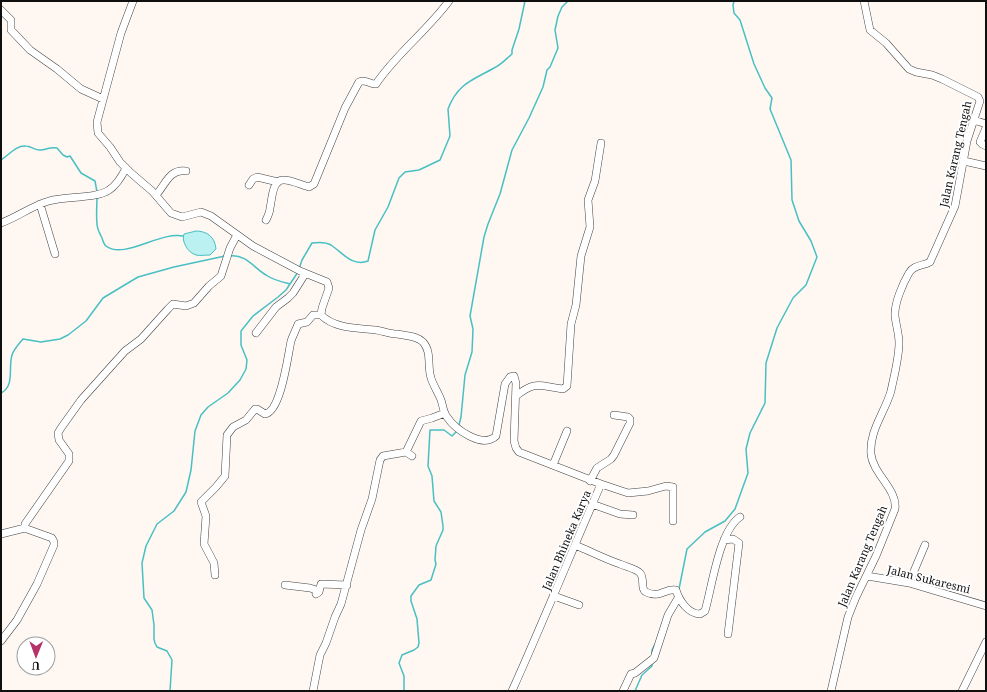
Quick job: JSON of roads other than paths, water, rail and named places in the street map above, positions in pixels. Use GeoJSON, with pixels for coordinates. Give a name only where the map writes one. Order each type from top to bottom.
{"type":"FeatureCollection","features":[{"type":"Feature","properties":{"kind":"street"},"geometry":{"type":"LineString","coordinates":[[132,1],[121,33],[111,73],[97,116],[97,131],[126,168],[156,195],[173,214],[184,217],[199,212],[204,212],[217,218],[237,235],[256,248],[305,274],[327,282],[329,285],[321,315],[313,315],[307,322],[298,324],[291,341],[281,392],[269,413],[266,415],[255,409],[246,420],[233,427],[227,435],[225,476],[201,502],[206,516],[204,544],[214,563],[215,575]]}},
{"type":"Feature","properties":{"kind":"street"},"geometry":{"type":"LineString","coordinates":[[249,185],[257,177],[278,182],[285,180],[309,187],[313,185],[345,108],[359,82],[364,81],[376,84],[395,59],[430,25],[449,1]]}},
{"type":"Feature","properties":{"kind":"street","name":"Jalan Karang Tengah"},"geometry":{"type":"LineString","coordinates":[[831,691],[846,622],[876,556],[896,504],[891,491],[875,468],[871,452],[874,433],[890,392],[895,373],[900,342],[895,316],[895,307],[910,272],[915,267],[930,262],[951,217],[955,206],[967,141],[980,103],[978,98],[942,79],[909,69],[886,43],[870,30],[864,1]]}},
{"type":"Feature","properties":{"kind":"street"},"geometry":{"type":"LineString","coordinates":[[1,10],[11,20],[11,30],[30,50],[57,69],[81,89],[103,98]]}},
{"type":"Feature","properties":{"kind":"street"},"geometry":{"type":"LineString","coordinates":[[974,120],[986,124]]}},
{"type":"Feature","properties":{"kind":"street"},"geometry":{"type":"LineString","coordinates":[[986,128],[980,142],[986,146]]}},
{"type":"Feature","properties":{"kind":"street"},"geometry":{"type":"LineString","coordinates":[[516,396],[529,386],[563,389],[567,386],[571,324],[576,306],[583,247],[590,227],[588,200],[595,181],[601,143]]}},
{"type":"Feature","properties":{"kind":"street"},"geometry":{"type":"LineString","coordinates":[[964,161],[986,166]]}},
{"type":"Feature","properties":{"kind":"street"},"geometry":{"type":"LineString","coordinates":[[1,223],[13,219],[40,204],[54,200],[106,192],[114,186],[126,168]]}},
{"type":"Feature","properties":{"kind":"street"},"geometry":{"type":"LineString","coordinates":[[156,195],[173,173],[178,171],[186,171]]}},
{"type":"Feature","properties":{"kind":"street"},"geometry":{"type":"LineString","coordinates":[[266,220],[271,208],[270,202],[275,186],[278,182]]}},
{"type":"Feature","properties":{"kind":"street"},"geometry":{"type":"LineString","coordinates":[[40,204],[55,254]]}},
{"type":"Feature","properties":{"kind":"street"},"geometry":{"type":"LineString","coordinates":[[25,528],[25,523],[69,462],[69,454],[59,440],[58,433],[81,400],[125,350],[141,339],[173,304],[186,306],[194,303],[209,286],[221,276],[230,248],[237,235]]}},
{"type":"Feature","properties":{"kind":"street"},"geometry":{"type":"LineString","coordinates":[[256,333],[276,307],[293,293],[305,274]]}},
{"type":"Feature","properties":{"kind":"street","name":"Jalan Bhineka Karya"},"geometry":{"type":"LineString","coordinates":[[321,315],[330,321],[351,328],[377,330],[413,337],[422,341],[428,354],[430,376],[445,413],[453,424],[479,440],[492,440],[497,434],[505,384],[510,377],[513,376],[516,379],[514,442],[516,448],[520,452],[590,481],[601,484],[512,691]]}},
{"type":"Feature","properties":{"kind":"street"},"geometry":{"type":"LineString","coordinates":[[313,691],[320,655],[341,604],[361,530],[372,499],[380,460],[383,456],[409,454],[421,420],[445,413]]}},
{"type":"Feature","properties":{"kind":"street"},"geometry":{"type":"LineString","coordinates":[[590,481],[597,468],[612,459],[630,423],[630,419],[628,417],[614,415]]}},
{"type":"Feature","properties":{"kind":"street"},"geometry":{"type":"LineString","coordinates":[[553,465],[567,431]]}},
{"type":"Feature","properties":{"kind":"street"},"geometry":{"type":"LineString","coordinates":[[601,484],[630,493],[655,490],[666,486],[673,487],[673,521]]}},
{"type":"Feature","properties":{"kind":"street"},"geometry":{"type":"LineString","coordinates":[[592,504],[620,514],[633,515]]}},
{"type":"Feature","properties":{"kind":"street"},"geometry":{"type":"LineString","coordinates":[[575,544],[640,573],[643,590],[645,591],[657,595],[674,590],[677,592],[678,598],[694,613],[700,614],[703,613],[706,608],[724,540],[732,525],[740,517]]}},
{"type":"Feature","properties":{"kind":"street"},"geometry":{"type":"LineString","coordinates":[[1,534],[25,528],[52,538],[54,542],[37,584],[17,620],[1,642]]}},
{"type":"Feature","properties":{"kind":"street"},"geometry":{"type":"LineString","coordinates":[[724,540],[733,538],[739,543],[728,634]]}},
{"type":"Feature","properties":{"kind":"street"},"geometry":{"type":"LineString","coordinates":[[909,583],[925,546]]}},
{"type":"Feature","properties":{"kind":"street","name":"Jalan Sukaresmi"},"geometry":{"type":"LineString","coordinates":[[867,576],[909,583],[986,606]]}},
{"type":"Feature","properties":{"kind":"street"},"geometry":{"type":"LineString","coordinates":[[285,585],[310,588],[318,592],[321,584],[346,585]]}},
{"type":"Feature","properties":{"kind":"street"},"geometry":{"type":"LineString","coordinates":[[554,596],[579,605]]}},
{"type":"Feature","properties":{"kind":"street"},"geometry":{"type":"LineString","coordinates":[[623,691],[631,674],[635,673],[654,658],[668,615],[678,598]]}},
{"type":"Feature","properties":{"kind":"street"},"geometry":{"type":"LineString","coordinates":[[962,691],[986,642]]}},
{"type":"Feature","properties":{"kind":"water"},"geometry":{"type":"Polygon","coordinates":[[[196,231],[204,232],[214,241],[216,249],[210,255],[193,254],[184,243],[184,234],[196,231]]]}},
{"type":"Feature","properties":{"kind":"waterway"},"geometry":{"type":"LineString","coordinates":[[299,269],[302,260],[312,243],[322,242],[329,244],[352,261],[368,261],[375,230],[388,207],[399,178],[405,172],[419,170],[440,160],[450,136],[448,109],[452,100],[456,93],[467,83],[499,65],[512,54],[525,1]]}},
{"type":"Feature","properties":{"kind":"waterway"},"geometry":{"type":"LineString","coordinates":[[459,425],[465,375],[472,352],[473,329],[470,316],[484,237],[500,194],[512,150],[543,87],[547,70],[550,67],[558,48],[555,30],[558,16],[562,7],[568,1]]}},
{"type":"Feature","properties":{"kind":"waterway"},"geometry":{"type":"LineString","coordinates":[[679,589],[687,549],[705,532],[725,521],[735,509],[748,473],[746,449],[750,433],[765,403],[766,363],[777,328],[793,298],[806,285],[817,257],[811,241],[799,221],[792,200],[791,160],[770,109],[772,98],[765,88],[754,64],[740,20],[734,13],[734,1]]}},
{"type":"Feature","properties":{"kind":"waterway"},"geometry":{"type":"LineString","coordinates":[[1,160],[22,146],[28,146],[39,150],[57,148],[63,155],[67,157],[70,156],[81,173],[95,181],[97,192]]}},
{"type":"Feature","properties":{"kind":"waterway"},"geometry":{"type":"LineString","coordinates":[[97,196],[97,226],[106,246],[122,250],[164,237],[183,236]]}},
{"type":"Feature","properties":{"kind":"waterway"},"geometry":{"type":"LineString","coordinates":[[1,393],[5,390],[10,381],[11,360],[13,353],[23,339],[41,342],[60,339],[68,335],[86,321],[103,298],[138,277],[174,267],[225,256]]}},
{"type":"Feature","properties":{"kind":"waterway"},"geometry":{"type":"LineString","coordinates":[[230,256],[241,257],[269,277],[290,284],[298,272]]}},
{"type":"Feature","properties":{"kind":"waterway"},"geometry":{"type":"LineString","coordinates":[[170,691],[172,660],[167,651],[157,647],[155,643],[152,610],[144,598],[142,563],[146,546],[157,524],[174,511],[186,492],[191,470],[195,431],[201,415],[208,407],[228,393],[240,380],[246,369],[247,360],[241,345],[241,331],[253,316],[278,297],[290,284]]}},
{"type":"Feature","properties":{"kind":"waterway"},"geometry":{"type":"LineString","coordinates":[[404,691],[404,676],[399,663],[402,655],[414,650],[418,647],[419,643],[417,619],[411,601],[411,596],[419,585],[431,580],[436,564],[436,546],[443,530],[441,512],[434,501],[432,476],[428,466],[430,430],[444,430],[452,436],[457,431]]}},
{"type":"Feature","properties":{"kind":"waterway"},"geometry":{"type":"LineString","coordinates":[[652,655],[652,650],[655,644]]}},
{"type":"Feature","properties":{"kind":"waterway"},"geometry":{"type":"LineString","coordinates":[[635,691],[642,675],[652,666],[652,663]]}}]}
